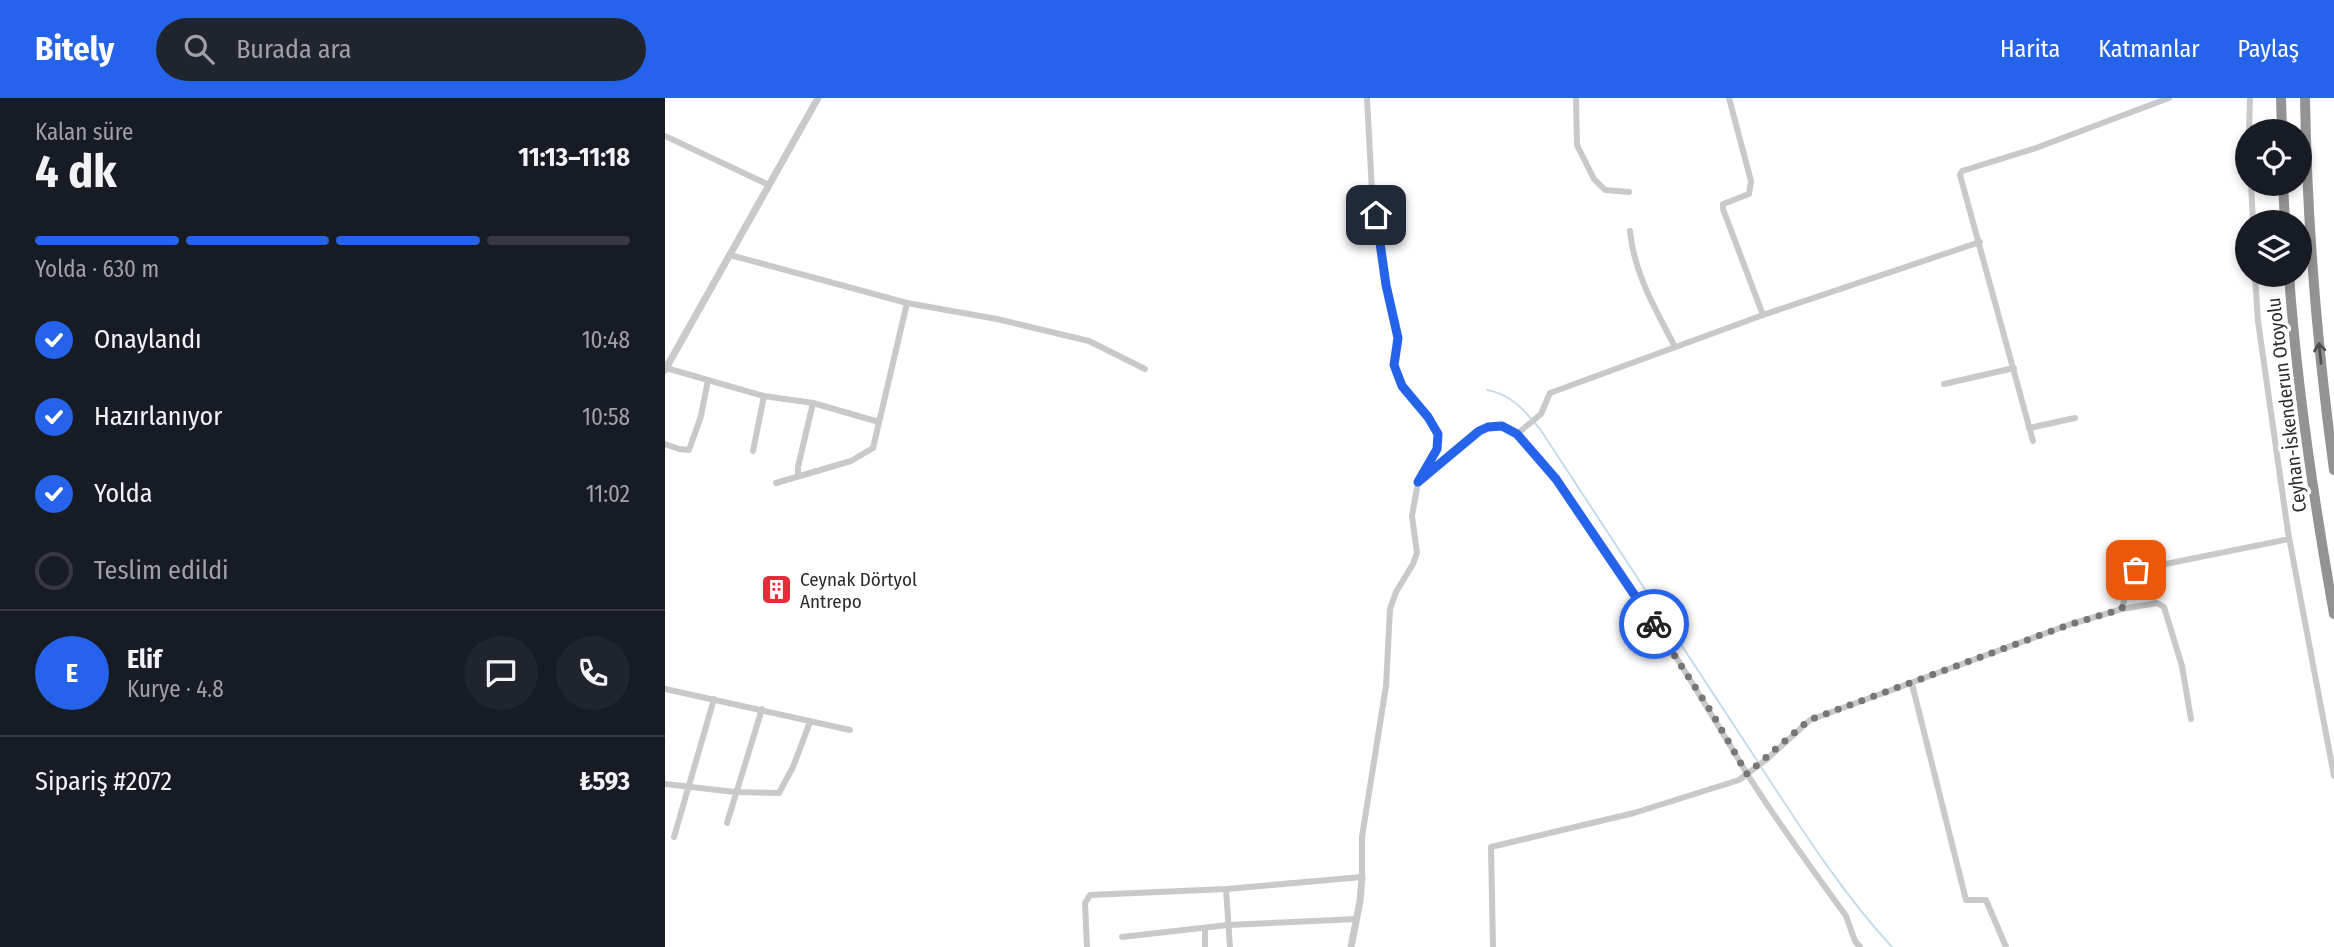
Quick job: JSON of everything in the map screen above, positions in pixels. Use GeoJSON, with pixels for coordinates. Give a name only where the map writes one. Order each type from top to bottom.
{"type":"FeatureCollection","features":[{"type":"Feature","properties":{"kind":"highway"},"geometry":{"type":"LineString","coordinates":[[2281,98],[2282,119]]}},
{"type":"Feature","properties":{"kind":"highway","name":"Ceyhan-İskenderun Otoyolu"},"geometry":{"type":"LineString","coordinates":[[2305,98],[2307,193],[2314,291],[2334,470]]}},
{"type":"Feature","properties":{"kind":"highway","name":"Ceyhan-İskenderun Otoyolu"},"geometry":{"type":"LineString","coordinates":[[2290,287],[2315,508],[2334,614]]}},
{"type":"Feature","properties":{"kind":"street"},"geometry":{"type":"LineString","coordinates":[[818,98],[666,369],[764,396],[813,403],[879,422]]}},
{"type":"Feature","properties":{"kind":"street"},"geometry":{"type":"LineString","coordinates":[[1351,947],[1362,877],[1362,838],[1386,686],[1390,609],[1417,553],[1412,516],[1418,482],[1437,449],[1438,434],[1428,417],[1402,386],[1394,365],[1398,338],[1386,285],[1372,192],[1367,98]]}},
{"type":"Feature","properties":{"kind":"street"},"geometry":{"type":"LineString","coordinates":[[1576,98],[1577,145],[1594,179],[1605,190],[1629,192]]}},
{"type":"Feature","properties":{"kind":"street"},"geometry":{"type":"LineString","coordinates":[[1729,98],[1751,181],[1749,194],[1723,204],[1723,209],[1762,315]]}},
{"type":"Feature","properties":{"kind":"street"},"geometry":{"type":"LineString","coordinates":[[2033,441],[1961,181],[1962,171],[2036,148],[2169,98]]}},
{"type":"Feature","properties":{"kind":"street"},"geometry":{"type":"LineString","coordinates":[[2250,119],[2251,98]]}},
{"type":"Feature","properties":{"kind":"street"},"geometry":{"type":"LineString","coordinates":[[665,136],[769,185]]}},
{"type":"Feature","properties":{"kind":"street"},"geometry":{"type":"LineString","coordinates":[[1630,231],[1637,268],[1675,347]]}},
{"type":"Feature","properties":{"kind":"street"},"geometry":{"type":"LineString","coordinates":[[1517,434],[1541,414],[1551,393],[1762,315],[1980,242]]}},
{"type":"Feature","properties":{"kind":"street"},"geometry":{"type":"LineString","coordinates":[[730,255],[907,303],[997,318],[1089,341],[1145,369]]}},
{"type":"Feature","properties":{"kind":"street"},"geometry":{"type":"LineString","coordinates":[[2256,287],[2258,321],[2289,539],[2334,776]]}},
{"type":"Feature","properties":{"kind":"street"},"geometry":{"type":"LineString","coordinates":[[776,483],[851,461],[873,448],[894,349],[907,303]]}},
{"type":"Feature","properties":{"kind":"street"},"geometry":{"type":"LineString","coordinates":[[1944,384],[2014,368]]}},
{"type":"Feature","properties":{"kind":"street"},"geometry":{"type":"LineString","coordinates":[[665,444],[689,450],[701,416],[708,380]]}},
{"type":"Feature","properties":{"kind":"street"},"geometry":{"type":"LineString","coordinates":[[753,451],[764,396]]}},
{"type":"Feature","properties":{"kind":"street"},"geometry":{"type":"LineString","coordinates":[[798,476],[813,403]]}},
{"type":"Feature","properties":{"kind":"street"},"geometry":{"type":"LineString","coordinates":[[2029,428],[2075,418]]}},
{"type":"Feature","properties":{"kind":"street"},"geometry":{"type":"LineString","coordinates":[[1418,482],[1479,431],[1502,426],[1517,434],[1556,479],[1584,518],[1846,916],[1860,947]]}},
{"type":"Feature","properties":{"kind":"street"},"geometry":{"type":"LineString","coordinates":[[2122,609],[2130,574],[2136,570],[2289,539]]}},
{"type":"Feature","properties":{"kind":"street"},"geometry":{"type":"LineString","coordinates":[[1493,947],[1491,847],[1634,813],[1739,780],[1767,759],[1809,720],[2068,625],[2122,609],[2157,603],[2164,607],[2182,666],[2191,719]]}},
{"type":"Feature","properties":{"kind":"street"},"geometry":{"type":"LineString","coordinates":[[1912,684],[1966,900],[1986,900],[2006,947]]}},
{"type":"Feature","properties":{"kind":"street"},"geometry":{"type":"LineString","coordinates":[[666,692],[714,699],[850,730]]}},
{"type":"Feature","properties":{"kind":"street"},"geometry":{"type":"LineString","coordinates":[[674,837],[714,699]]}},
{"type":"Feature","properties":{"kind":"street"},"geometry":{"type":"LineString","coordinates":[[727,823],[762,709]]}},
{"type":"Feature","properties":{"kind":"street"},"geometry":{"type":"LineString","coordinates":[[665,784],[735,792],[779,793],[793,767],[810,722]]}},
{"type":"Feature","properties":{"kind":"street"},"geometry":{"type":"LineString","coordinates":[[1087,947],[1085,903],[1090,895],[1226,889],[1362,877]]}},
{"type":"Feature","properties":{"kind":"street"},"geometry":{"type":"LineString","coordinates":[[1226,889],[1230,947]]}},
{"type":"Feature","properties":{"kind":"street"},"geometry":{"type":"LineString","coordinates":[[1122,937],[1228,925],[1357,919]]}},
{"type":"Feature","properties":{"kind":"street"},"geometry":{"type":"LineString","coordinates":[[1205,928],[1205,947]]}},
{"type":"Feature","properties":{"kind":"waterway"},"geometry":{"type":"LineString","coordinates":[[1487,390],[1510,399],[1540,429],[1758,762]]}},
{"type":"Feature","properties":{"kind":"waterway"},"geometry":{"type":"LineString","coordinates":[[1761,767],[1839,882],[1892,947]]}},
{"type":"Feature","properties":{"kind":"way so far"},"geometry":{"type":"LineString","coordinates":[[1654,624],[1712,713],[1747,774],[1809,720],[2068,625],[2122,609],[2130,574],[2136,570]]}},
{"type":"Feature","properties":{"kind":"place","name":"Ceynak Dörtyol Antrepo"},"geometry":{"type":"Point","coordinates":[777,590]}},
{"type":"Feature","properties":{"kind":"route"},"geometry":{"type":"LineString","coordinates":[[1376,215],[1386,285],[1398,338],[1394,365],[1402,386],[1428,417],[1438,434],[1437,449],[1418,482],[1479,431],[1502,426],[1517,434],[1556,479],[1654,624]]}}]}
